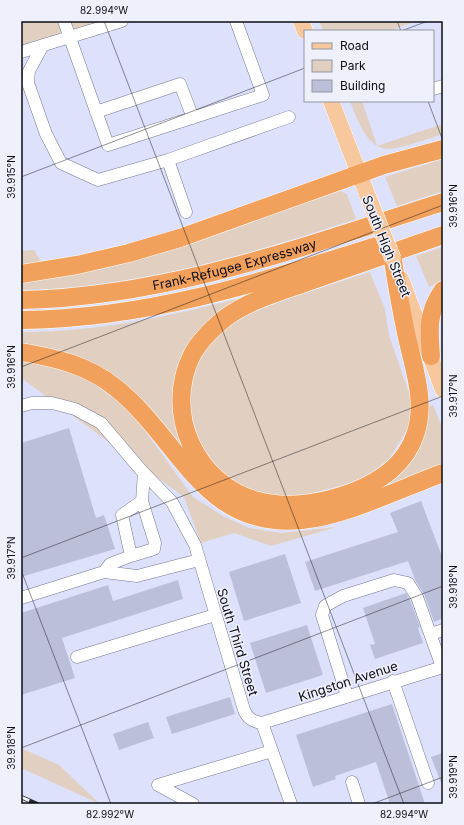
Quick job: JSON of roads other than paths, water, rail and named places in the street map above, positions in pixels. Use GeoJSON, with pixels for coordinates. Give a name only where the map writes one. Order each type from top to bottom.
{"type":"FeatureCollection","features":[{"type":"Feature","properties":{"kind":"highway"},"geometry":{"type":"LineString","coordinates":[[21,274],[70,266],[129,253],[180,238],[384,165],[443,149]]}},
{"type":"Feature","properties":{"kind":"highway","name":"Frank-Refugee Expressway"},"geometry":{"type":"LineString","coordinates":[[21,300],[104,294],[181,281],[307,246],[443,202]]}},
{"type":"Feature","properties":{"kind":"highway","name":"Frank-Refugee Expressway"},"geometry":{"type":"LineString","coordinates":[[21,320],[107,315],[188,301],[241,287],[443,224]]}},
{"type":"Feature","properties":{"kind":"highway"},"geometry":{"type":"LineString","coordinates":[[393,259],[403,297],[418,385],[419,416],[415,434],[408,450],[396,466],[384,477],[372,484],[327,500],[299,504],[272,504],[247,498],[226,487],[200,461],[188,437],[182,412],[182,395],[187,368],[192,354],[213,329],[240,309],[256,301],[443,235]]}},
{"type":"Feature","properties":{"kind":"highway"},"geometry":{"type":"LineString","coordinates":[[430,356],[429,320],[433,307],[443,290]]}},
{"type":"Feature","properties":{"kind":"highway"},"geometry":{"type":"LineString","coordinates":[[21,352],[57,359],[77,365],[101,377],[137,406],[196,477],[217,498],[241,512],[257,518],[278,521],[303,520],[329,514],[443,473]]}},
{"type":"Feature","properties":{"kind":"main road","name":"South High Street"},"geometry":{"type":"LineString","coordinates":[[332,102],[393,259]]}},
{"type":"Feature","properties":{"kind":"main road","name":"South High Street"},"geometry":{"type":"LineString","coordinates":[[403,297],[430,356],[443,390]]}},
{"type":"Feature","properties":{"kind":"street"},"geometry":{"type":"LineString","coordinates":[[64,21],[108,145],[263,95],[236,21]]}},
{"type":"Feature","properties":{"kind":"street"},"geometry":{"type":"LineString","coordinates":[[21,52],[69,36],[122,21]]}},
{"type":"Feature","properties":{"kind":"street"},"geometry":{"type":"LineString","coordinates":[[43,45],[25,79],[46,134],[61,163],[98,180],[168,160],[288,117]]}},
{"type":"Feature","properties":{"kind":"street"},"geometry":{"type":"LineString","coordinates":[[96,112],[180,84],[193,118]]}},
{"type":"Feature","properties":{"kind":"street"},"geometry":{"type":"LineString","coordinates":[[168,160],[186,212]]}},
{"type":"Feature","properties":{"kind":"street","name":"South Third Street"},"geometry":{"type":"LineString","coordinates":[[25,403],[52,403],[75,409],[101,423],[144,473],[172,502],[195,545],[244,710],[247,717],[254,722],[262,723]]}},
{"type":"Feature","properties":{"kind":"street"},"geometry":{"type":"LineString","coordinates":[[104,572],[110,564],[154,549],[155,543],[142,501],[144,473]]}},
{"type":"Feature","properties":{"kind":"street"},"geometry":{"type":"LineString","coordinates":[[131,556],[122,515],[142,501]]}},
{"type":"Feature","properties":{"kind":"street"},"geometry":{"type":"LineString","coordinates":[[21,598],[104,572],[137,576],[199,560]]}},
{"type":"Feature","properties":{"kind":"street"},"geometry":{"type":"LineString","coordinates":[[347,696],[322,615],[325,606],[343,596],[394,580],[408,583],[417,597],[442,667]]}},
{"type":"Feature","properties":{"kind":"street"},"geometry":{"type":"LineString","coordinates":[[77,657],[215,614]]}},
{"type":"Feature","properties":{"kind":"street"},"geometry":{"type":"LineString","coordinates":[[431,634],[443,630]]}},
{"type":"Feature","properties":{"kind":"street","name":"Kingston Avenue"},"geometry":{"type":"LineString","coordinates":[[262,723],[442,667]]}},
{"type":"Feature","properties":{"kind":"street"},"geometry":{"type":"LineString","coordinates":[[393,681],[428,783]]}},
{"type":"Feature","properties":{"kind":"street"},"geometry":{"type":"LineString","coordinates":[[262,723],[291,804]]}},
{"type":"Feature","properties":{"kind":"street"},"geometry":{"type":"LineString","coordinates":[[193,804],[158,785],[272,751]]}},
{"type":"Feature","properties":{"kind":"street"},"geometry":{"type":"LineString","coordinates":[[352,782],[359,804]]}},
{"type":"Feature","properties":{"kind":"railway"},"geometry":{"type":"LineString","coordinates":[[21,797],[37,804]]}}]}
